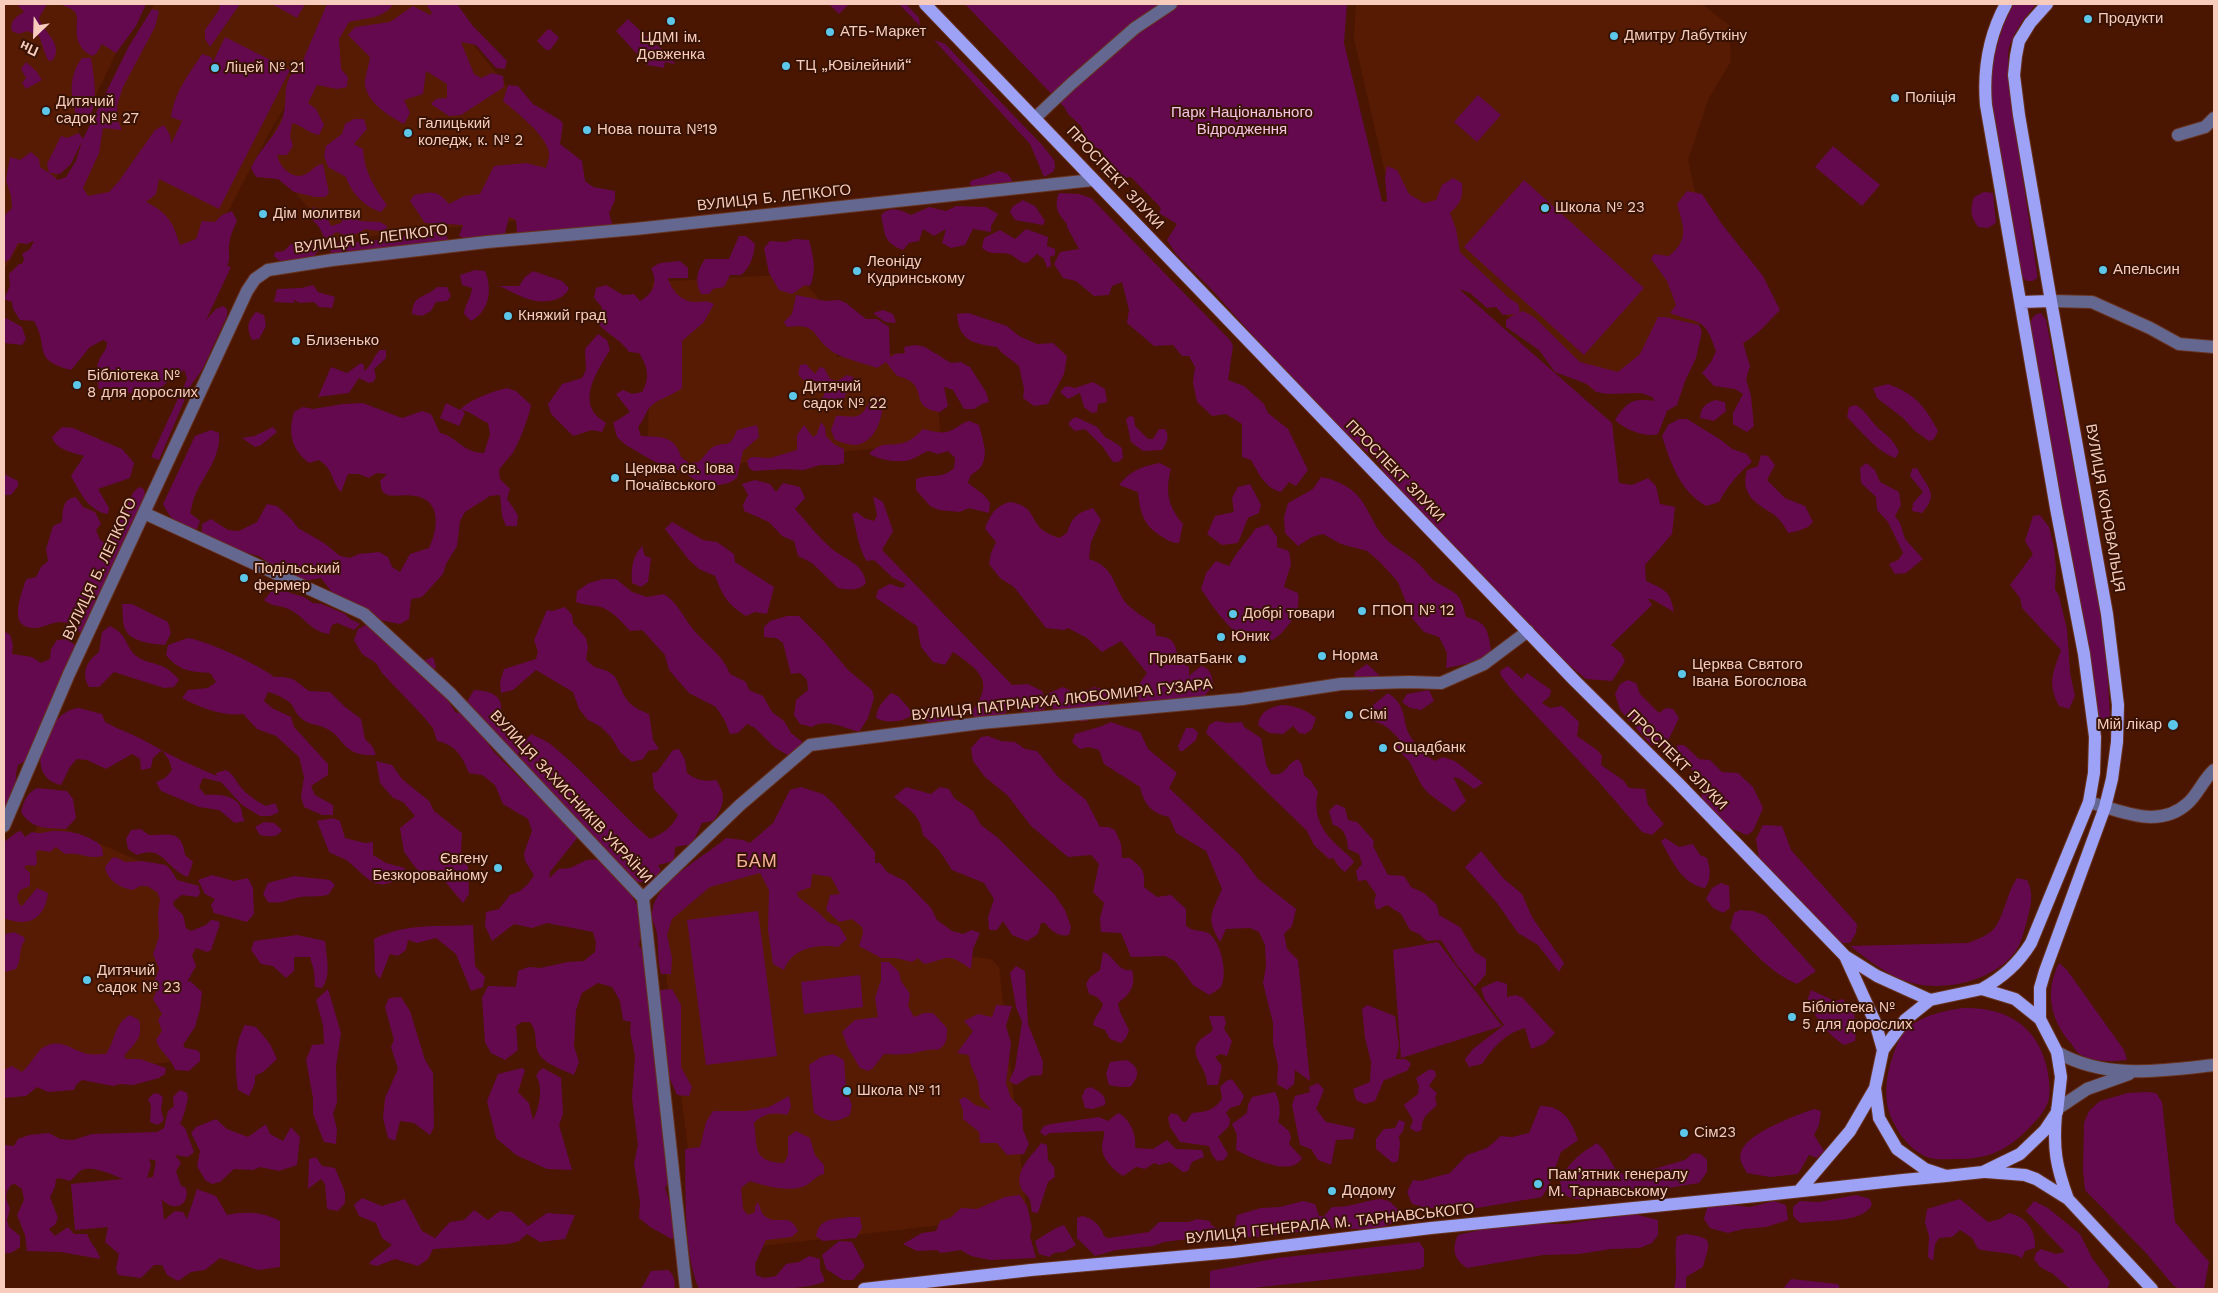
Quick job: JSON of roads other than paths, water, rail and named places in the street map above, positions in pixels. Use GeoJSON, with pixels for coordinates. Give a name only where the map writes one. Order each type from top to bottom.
{"type":"FeatureCollection","features":[{"type":"Feature","properties":{"kind":"main road","name":"ПРОСПЕКТ ЗЛУКИ"},"geometry":{"type":"LineString","coordinates":[[925,4],[1528,631],[1845,956],[1877,976],[1930,1000]]}},
{"type":"Feature","properties":{"kind":"main road"},"geometry":{"type":"LineString","coordinates":[[1799,1191],[1850,1132],[1875,1088],[1883,1050],[1905,1020],[1930,1000],[1982,989],[2012,969],[2022,958],[2031,943],[2056,885],[2089,802],[2094,773],[2095,737],[2084,654],[1996,169],[1984,88],[1987,56],[1992,37],[2006,4]]}},
{"type":"Feature","properties":{"kind":"main road","name":"ВУЛИЦЯ КОНОВАЛЬЦЯ"},"geometry":{"type":"LineString","coordinates":[[2040,1020],[2040,994],[2045,971],[2105,807],[2112,779],[2117,742],[2118,706],[2108,614],[2050,301],[2014,75],[2019,41],[2030,23],[2047,4]]}},
{"type":"Feature","properties":{"kind":"main road"},"geometry":{"type":"LineString","coordinates":[[2021,302],[2050,301]]}},
{"type":"Feature","properties":{"kind":"main road"},"geometry":{"type":"LineString","coordinates":[[2095,737],[2117,742]]}},
{"type":"Feature","properties":{"kind":"main road"},"geometry":{"type":"LineString","coordinates":[[2056,885],[2074,892]]}},
{"type":"Feature","properties":{"kind":"main road","name":"ПРОСПЕКТ ЗЛУКИ"},"geometry":{"type":"LineString","coordinates":[[1845,956],[1875,1022],[1883,1050]]}},
{"type":"Feature","properties":{"kind":"main road"},"geometry":{"type":"LineString","coordinates":[[1982,989],[2015,999],[2040,1020],[2057,1052],[2061,1077],[2054,1140],[2056,1161],[2068,1199]]}},
{"type":"Feature","properties":{"kind":"main road"},"geometry":{"type":"LineString","coordinates":[[1875,1088],[1879,1118],[1898,1149],[1925,1169],[1946,1176]]}},
{"type":"Feature","properties":{"kind":"main road"},"geometry":{"type":"LineString","coordinates":[[1983,1172],[2020,1154],[2045,1130],[2057,1110]]}},
{"type":"Feature","properties":{"kind":"main road"},"geometry":{"type":"LineString","coordinates":[[1983,1172],[2025,1175],[2036,1179],[2068,1199],[2152,1289]]}},
{"type":"Feature","properties":{"kind":"main road","name":"ВУЛИЦЯ ГЕНЕРАЛА М. ТАРНАВСЬКОГО"},"geometry":{"type":"LineString","coordinates":[[864,1289],[1983,1172]]}},
{"type":"Feature","properties":{"kind":"street"},"geometry":{"type":"LineString","coordinates":[[1035,118],[1070,84],[1135,28],[1171,4]]}},
{"type":"Feature","properties":{"kind":"street"},"geometry":{"type":"LineString","coordinates":[[2178,135],[2205,127],[2214,118]]}},
{"type":"Feature","properties":{"kind":"street","name":"ВУЛИЦЯ Б. ЛЕПКОГО"},"geometry":{"type":"LineString","coordinates":[[4,826],[69,674],[247,291],[255,279],[268,270],[332,260],[487,242],[636,229],[1093,180]]}},
{"type":"Feature","properties":{"kind":"street"},"geometry":{"type":"LineString","coordinates":[[2050,301],[2092,302],[2150,328],[2179,344],[2192,346],[2213,345]]}},
{"type":"Feature","properties":{"kind":"street","name":"ВУЛИЦЯ ЗАХИСНИКІВ УКРАЇНИ"},"geometry":{"type":"LineString","coordinates":[[144,512],[364,614],[451,694],[643,898],[686,1289]]}},
{"type":"Feature","properties":{"kind":"street","name":"ВУЛИЦЯ ПАТРІАРХА ЛЮБОМИРА ГУЗАРА"},"geometry":{"type":"LineString","coordinates":[[643,898],[734,812],[810,745],[981,723],[1242,699],[1341,684],[1441,683],[1484,664],[1528,631]]}},
{"type":"Feature","properties":{"kind":"street"},"geometry":{"type":"LineString","coordinates":[[2089,802],[2123,813],[2158,818],[2176,813],[2189,802],[2214,770]]}},
{"type":"Feature","properties":{"kind":"street"},"geometry":{"type":"LineString","coordinates":[[2057,1052],[2072,1061],[2096,1068],[2133,1072],[2214,1065]]}},
{"type":"Feature","properties":{"kind":"street"},"geometry":{"type":"LineString","coordinates":[[2057,1110],[2087,1089],[2133,1072]]}},
{"type":"Feature","properties":{"kind":"place","name":"Продукти"},"geometry":{"type":"Point","coordinates":[2088,19]}},
{"type":"Feature","properties":{"kind":"place","name":"ЦДМІ ім. Довженка"},"geometry":{"type":"Point","coordinates":[671,21]}},
{"type":"Feature","properties":{"kind":"place","name":"АТБ-Маркет"},"geometry":{"type":"Point","coordinates":[830,32]}},
{"type":"Feature","properties":{"kind":"place","name":"Дмитру Лабуткіну"},"geometry":{"type":"Point","coordinates":[1614,36]}},
{"type":"Feature","properties":{"kind":"place","name":"ТЦ „Ювілейний“"},"geometry":{"type":"Point","coordinates":[786,66]}},
{"type":"Feature","properties":{"kind":"place","name":"Ліцей № 21"},"geometry":{"type":"Point","coordinates":[215,68]}},
{"type":"Feature","properties":{"kind":"place","name":"Поліція"},"geometry":{"type":"Point","coordinates":[1895,98]}},
{"type":"Feature","properties":{"kind":"place","name":"Дитячий садок № 27"},"geometry":{"type":"Point","coordinates":[46,111]}},
{"type":"Feature","properties":{"kind":"place","name":"Нова пошта №19"},"geometry":{"type":"Point","coordinates":[587,130]}},
{"type":"Feature","properties":{"kind":"place","name":"Галицький коледж, к. № 2"},"geometry":{"type":"Point","coordinates":[408,133]}},
{"type":"Feature","properties":{"kind":"place","name":"Школа № 23"},"geometry":{"type":"Point","coordinates":[1545,208]}},
{"type":"Feature","properties":{"kind":"place","name":"Дім молитви"},"geometry":{"type":"Point","coordinates":[263,214]}},
{"type":"Feature","properties":{"kind":"place","name":"Апельсин"},"geometry":{"type":"Point","coordinates":[2103,270]}},
{"type":"Feature","properties":{"kind":"place","name":"Леоніду Кудринському"},"geometry":{"type":"Point","coordinates":[857,271]}},
{"type":"Feature","properties":{"kind":"place","name":"Княжий град"},"geometry":{"type":"Point","coordinates":[508,316]}},
{"type":"Feature","properties":{"kind":"place","name":"Близенько"},"geometry":{"type":"Point","coordinates":[296,341]}},
{"type":"Feature","properties":{"kind":"place","name":"Бібліотека № 8 для дорослих"},"geometry":{"type":"Point","coordinates":[77,385]}},
{"type":"Feature","properties":{"kind":"place","name":"Дитячий садок № 22"},"geometry":{"type":"Point","coordinates":[793,396]}},
{"type":"Feature","properties":{"kind":"place","name":"Церква св. Іова Почаївського"},"geometry":{"type":"Point","coordinates":[615,478]}},
{"type":"Feature","properties":{"kind":"place","name":"Подільський фермер"},"geometry":{"type":"Point","coordinates":[244,578]}},
{"type":"Feature","properties":{"kind":"place","name":"ГПОП № 12"},"geometry":{"type":"Point","coordinates":[1362,611]}},
{"type":"Feature","properties":{"kind":"place","name":"Добрі товари"},"geometry":{"type":"Point","coordinates":[1233,614]}},
{"type":"Feature","properties":{"kind":"place","name":"Юник"},"geometry":{"type":"Point","coordinates":[1221,637]}},
{"type":"Feature","properties":{"kind":"place","name":"Норма"},"geometry":{"type":"Point","coordinates":[1322,656]}},
{"type":"Feature","properties":{"kind":"place","name":"ПриватБанк"},"geometry":{"type":"Point","coordinates":[1242,659]}},
{"type":"Feature","properties":{"kind":"place","name":"Церква Святого Івана Богослова"},"geometry":{"type":"Point","coordinates":[1682,674]}},
{"type":"Feature","properties":{"kind":"place","name":"Сімі"},"geometry":{"type":"Point","coordinates":[1349,715]}},
{"type":"Feature","properties":{"kind":"place","name":"Мій лікар"},"geometry":{"type":"Point","coordinates":[2173,725]}},
{"type":"Feature","properties":{"kind":"place","name":"Ощадбанк"},"geometry":{"type":"Point","coordinates":[1383,748]}},
{"type":"Feature","properties":{"kind":"place","name":"Євгену Безкоровайному"},"geometry":{"type":"Point","coordinates":[498,868]}},
{"type":"Feature","properties":{"kind":"place","name":"Дитячий садок № 23"},"geometry":{"type":"Point","coordinates":[87,980]}},
{"type":"Feature","properties":{"kind":"place","name":"Бібліотека № 5 для дорослих"},"geometry":{"type":"Point","coordinates":[1792,1017]}},
{"type":"Feature","properties":{"kind":"place","name":"Школа № 11"},"geometry":{"type":"Point","coordinates":[847,1091]}},
{"type":"Feature","properties":{"kind":"place","name":"Сім23"},"geometry":{"type":"Point","coordinates":[1684,1133]}},
{"type":"Feature","properties":{"kind":"place","name":"Пам’ятник генералу М. Тарнавському"},"geometry":{"type":"Point","coordinates":[1538,1184]}},
{"type":"Feature","properties":{"kind":"place","name":"Додому"},"geometry":{"type":"Point","coordinates":[1332,1191]}},
{"type":"Feature","properties":{"kind":"district","name":"БАМ"},"geometry":{"type":"Point","coordinates":[757,862]}},
{"type":"Feature","properties":{"kind":"park label","name":"Парк Національного Відродження"},"geometry":{"type":"Point","coordinates":[1242,122]}}]}
